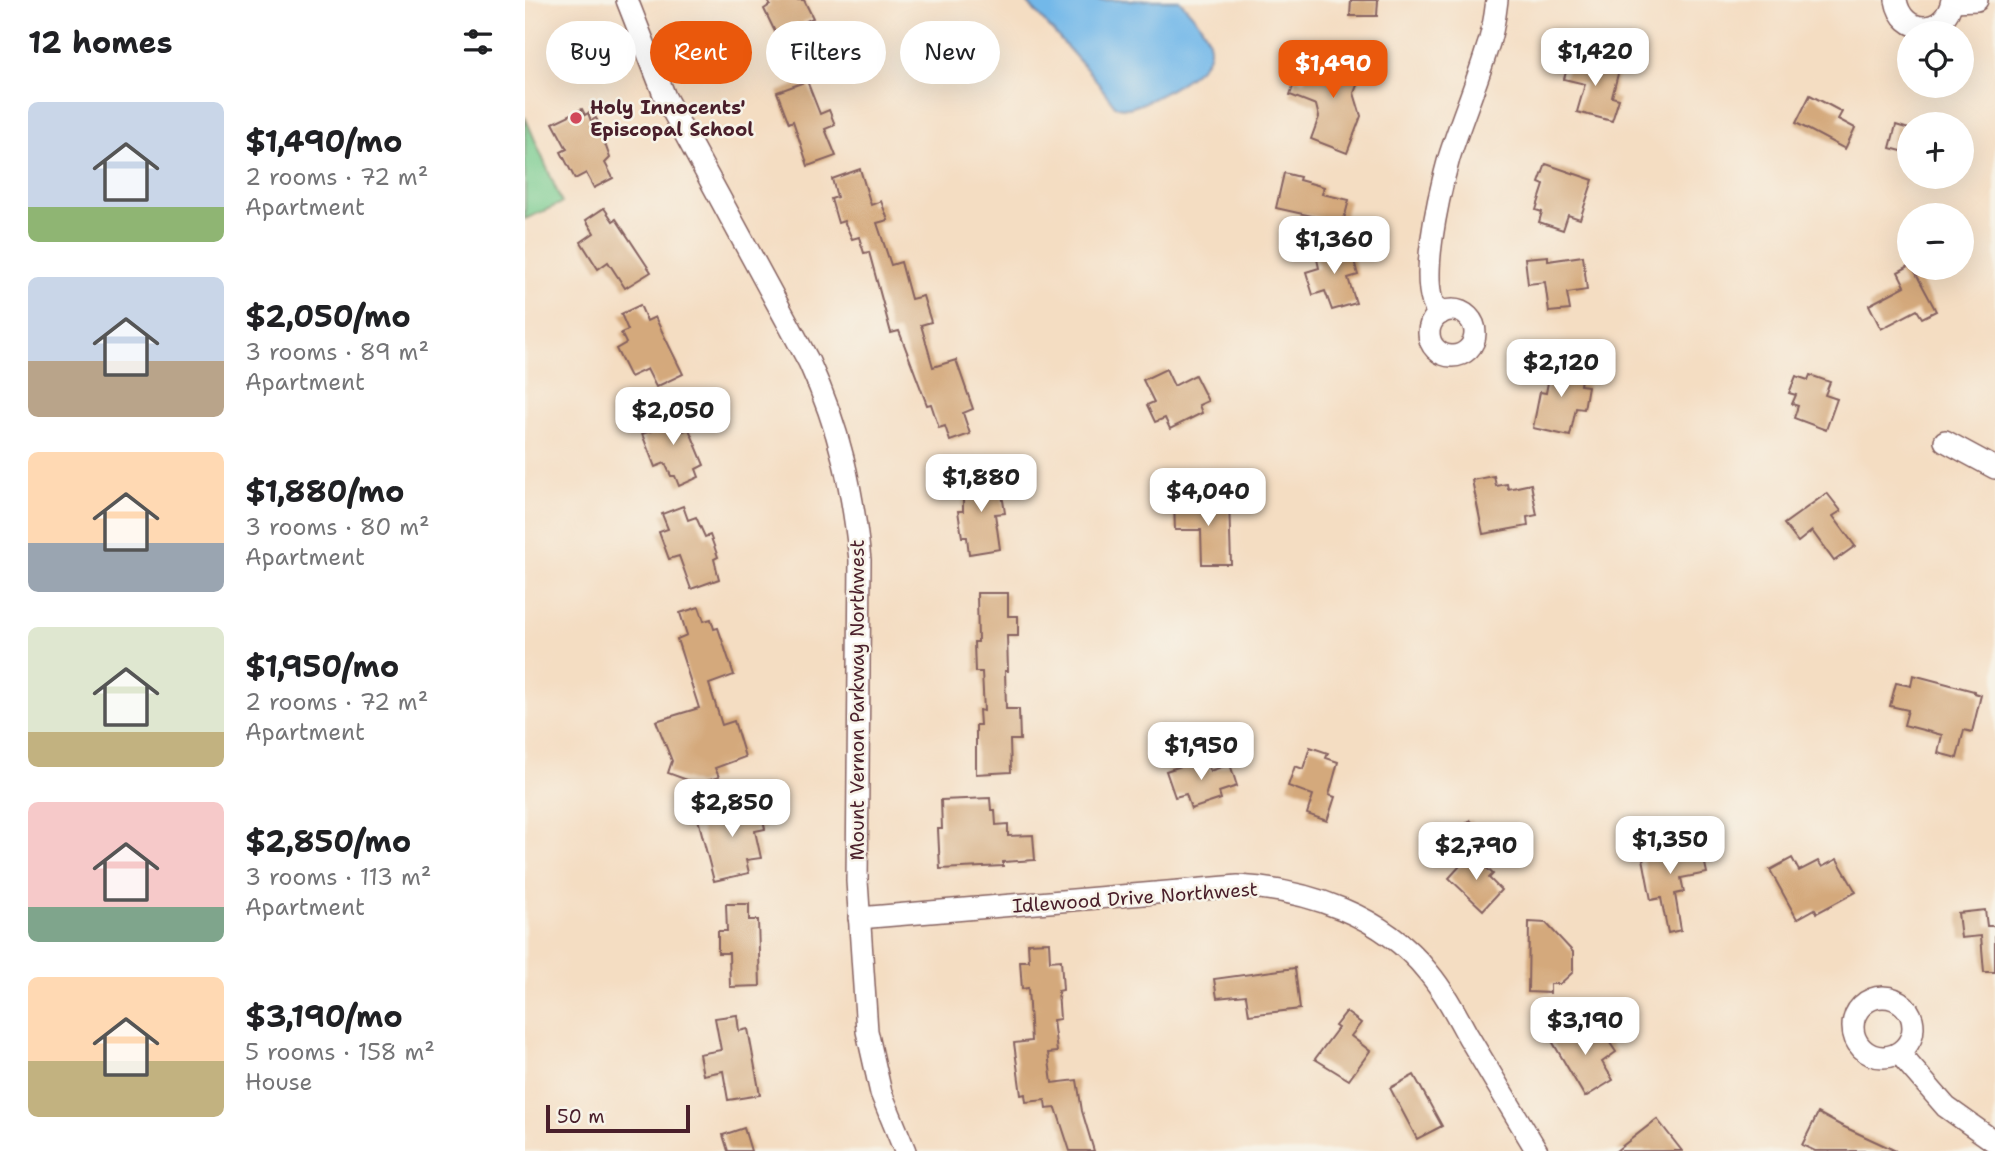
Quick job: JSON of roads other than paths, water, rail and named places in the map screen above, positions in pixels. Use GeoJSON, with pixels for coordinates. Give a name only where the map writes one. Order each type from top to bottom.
{"type":"FeatureCollection","features":[{"type":"Feature","properties":{"kind":"street","name":"Mount Vernon Parkway Northwest"},"geometry":{"type":"LineString","coordinates":[[627,0],[665,97],[809,362],[828,404],[845,461],[855,511],[860,560],[857,881],[867,1031],[881,1093],[905,1151]]}},
{"type":"Feature","properties":{"kind":"street"},"geometry":{"type":"LineString","coordinates":[[1440,314],[1433,302],[1428,278],[1435,216],[1449,158],[1487,51],[1497,0]]}},
{"type":"Feature","properties":{"kind":"street"},"geometry":{"type":"LineString","coordinates":[[1896,0],[1904,19],[1920,27],[1938,24],[1945,18],[1952,1],[1977,0]]}},
{"type":"Feature","properties":{"kind":"street"},"geometry":{"type":"LineString","coordinates":[[1945,441],[1995,468]]}},
{"type":"Feature","properties":{"kind":"street","name":"Idlewood Drive Northwest"},"geometry":{"type":"LineString","coordinates":[[859,918],[1238,886],[1269,888],[1321,900],[1352,913],[1392,938],[1428,971],[1537,1151]]}},
{"type":"Feature","properties":{"kind":"street"},"geometry":{"type":"LineString","coordinates":[[1899,1053],[1946,1107],[1995,1142]]}},
{"type":"Feature","properties":{"kind":"water"},"geometry":{"type":"Polygon","coordinates":[[[1025,0],[1179,0],[1204,30],[1210,51],[1200,68],[1165,93],[1128,108],[1117,107],[1025,0]]]}},
{"type":"Feature","properties":{"kind":"place","name":"Holy Innocents' Episcopal School"},"geometry":{"type":"Point","coordinates":[576,118]}}]}
